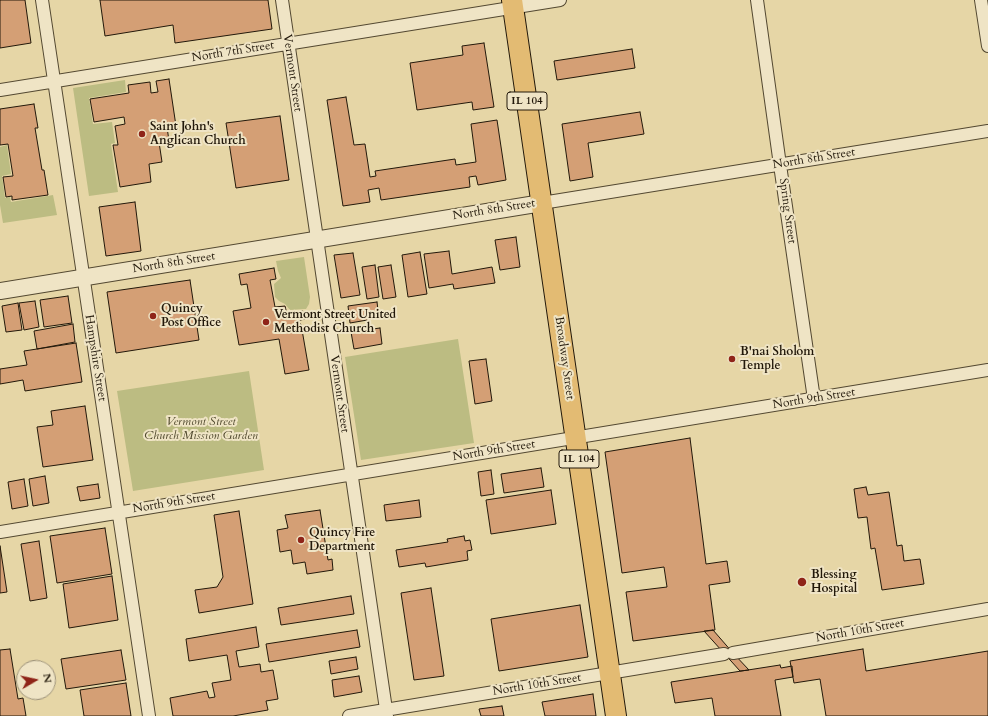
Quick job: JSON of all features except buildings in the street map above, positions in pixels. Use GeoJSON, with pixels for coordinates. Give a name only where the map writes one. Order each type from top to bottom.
{"type":"FeatureCollection","features":[{"type":"Feature","properties":{"kind":"main road","name":"Broadway Street"},"geometry":{"type":"LineString","coordinates":[[512,4],[616,716]]}},
{"type":"Feature","properties":{"kind":"street","name":"Hampshire Street"},"geometry":{"type":"LineString","coordinates":[[42,0],[149,716]]}},
{"type":"Feature","properties":{"kind":"street","name":"Vermont Street"},"geometry":{"type":"LineString","coordinates":[[282,0],[386,713]]}},
{"type":"Feature","properties":{"kind":"street","name":"North 7th Street"},"geometry":{"type":"LineString","coordinates":[[0,90],[288,43],[512,4],[560,0]]}},
{"type":"Feature","properties":{"kind":"street","name":"Spring Street"},"geometry":{"type":"LineString","coordinates":[[758,0],[814,399]]}},
{"type":"Feature","properties":{"kind":"street"},"geometry":{"type":"LineString","coordinates":[[981,0],[988,46]]}},
{"type":"Feature","properties":{"kind":"street","name":"North 8th Street"},"geometry":{"type":"LineString","coordinates":[[0,291],[988,131]]}},
{"type":"Feature","properties":{"kind":"street","name":"North 9th Street"},"geometry":{"type":"LineString","coordinates":[[0,532],[988,370]]}},
{"type":"Feature","properties":{"kind":"street","name":"North 10th Street"},"geometry":{"type":"LineString","coordinates":[[349,716],[386,713],[610,673],[988,609]]}},
{"type":"Feature","properties":{"kind":"green space"},"geometry":{"type":"Polygon","coordinates":[[[125,80],[126,92],[89,98],[93,124],[112,122],[115,143],[111,144],[118,192],[89,196],[73,88],[125,80]]]}},
{"type":"Feature","properties":{"kind":"green space"},"geometry":{"type":"Polygon","coordinates":[[[7,145],[11,174],[2,176],[5,198],[10,197],[11,202],[53,195],[57,215],[3,223],[0,205],[0,147],[7,145]]]}},
{"type":"Feature","properties":{"kind":"green space"},"geometry":{"type":"Polygon","coordinates":[[[304,257],[310,297],[309,304],[306,309],[290,310],[285,304],[275,297],[274,284],[281,278],[276,261],[304,257]]]}},
{"type":"Feature","properties":{"kind":"green space"},"geometry":{"type":"Polygon","coordinates":[[[458,339],[474,443],[361,460],[345,357],[458,339]]]}},
{"type":"Feature","properties":{"kind":"green space","name":"Vermont Street Church Mission Garden"},"geometry":{"type":"Polygon","coordinates":[[[249,371],[264,470],[133,491],[117,391],[249,371]]]}},
{"type":"Feature","properties":{"kind":"place","name":"Saint John's Anglican Church"},"geometry":{"type":"Point","coordinates":[142,134]}},
{"type":"Feature","properties":{"kind":"place","name":"Quincy Post Office"},"geometry":{"type":"Point","coordinates":[153,316]}},
{"type":"Feature","properties":{"kind":"place","name":"Vermont Street United Methodist Church"},"geometry":{"type":"Point","coordinates":[266,322]}},
{"type":"Feature","properties":{"kind":"place","name":"B'nai Sholom Temple"},"geometry":{"type":"Point","coordinates":[732,359]}},
{"type":"Feature","properties":{"kind":"place","name":"Quincy Fire Department"},"geometry":{"type":"Point","coordinates":[301,540]}},
{"type":"Feature","properties":{"kind":"place","name":"Blessing Hospital"},"geometry":{"type":"Point","coordinates":[802,582]}}]}
